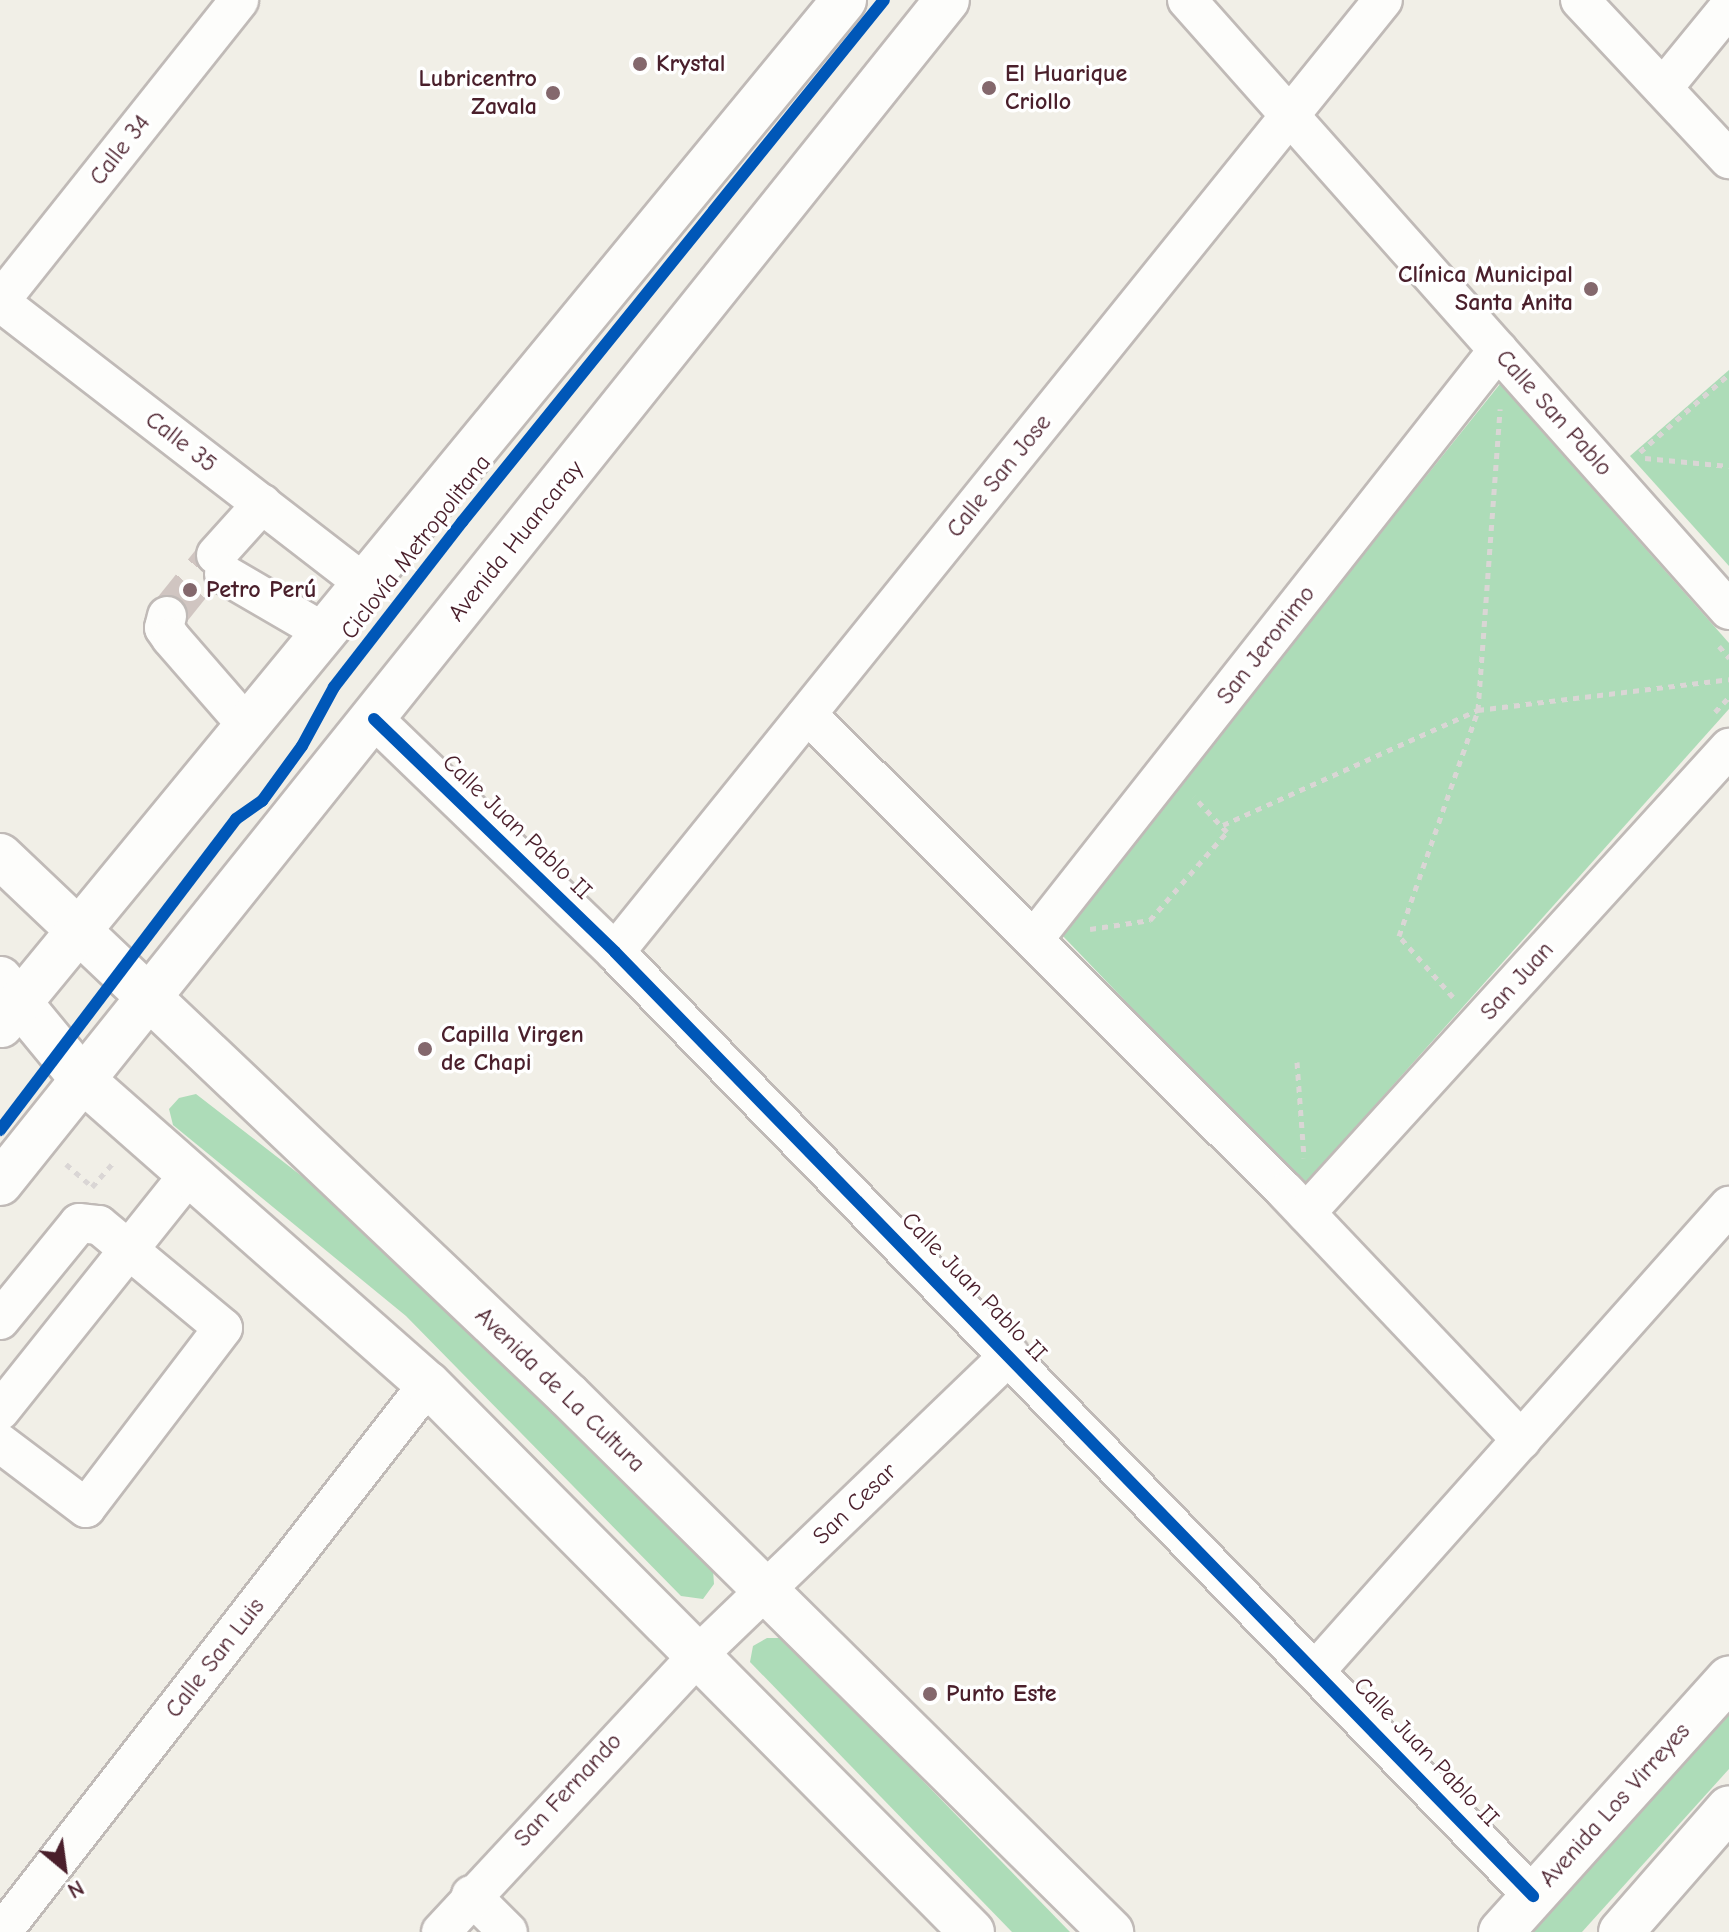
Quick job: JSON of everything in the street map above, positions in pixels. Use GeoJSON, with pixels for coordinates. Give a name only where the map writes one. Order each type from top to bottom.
{"type":"FeatureCollection","features":[{"type":"Feature","properties":{"kind":"main road"},"geometry":{"type":"LineString","coordinates":[[844,0],[76,928],[6,1003],[85,1082],[428,1384],[700,1653],[972,1932]]}},
{"type":"Feature","properties":{"kind":"main road","name":"Avenida Huancaray"},"geometry":{"type":"LineString","coordinates":[[0,1183],[85,1082],[947,0]]}},
{"type":"Feature","properties":{"kind":"main road","name":"Avenida de La Cultura"},"geometry":{"type":"LineString","coordinates":[[0,856],[149,1001],[568,1395],[1111,1932]]}},
{"type":"Feature","properties":{"kind":"main road","name":"Avenida Los Virreyes"},"geometry":{"type":"LineString","coordinates":[[1501,1932],[1729,1679]]}},
{"type":"Feature","properties":{"kind":"main road"},"geometry":{"type":"LineString","coordinates":[[1621,1932],[1729,1808]]}},
{"type":"Feature","properties":{"kind":"street","name":"Calle 34"},"geometry":{"type":"LineString","coordinates":[[0,301],[239,0]]}},
{"type":"Feature","properties":{"kind":"street","name":"Calle San Pablo"},"geometry":{"type":"LineString","coordinates":[[1187,0],[1498,350],[1719,622]]}},
{"type":"Feature","properties":{"kind":"street","name":"Calle San Jose"},"geometry":{"type":"LineString","coordinates":[[615,952],[1383,0]]}},
{"type":"Feature","properties":{"kind":"street"},"geometry":{"type":"LineString","coordinates":[[1580,0],[1729,159]]}},
{"type":"Feature","properties":{"kind":"street"},"geometry":{"type":"LineString","coordinates":[[1663,88],[1729,7]]}},
{"type":"Feature","properties":{"kind":"street","name":"Calle 35"},"geometry":{"type":"LineString","coordinates":[[0,301],[362,582]]}},
{"type":"Feature","properties":{"kind":"street","name":"San Jeronimo"},"geometry":{"type":"LineString","coordinates":[[1034,939],[1498,350]]}},
{"type":"Feature","properties":{"kind":"street"},"geometry":{"type":"LineString","coordinates":[[262,504],[220,565],[322,631]]}},
{"type":"Feature","properties":{"kind":"street"},"geometry":{"type":"LineString","coordinates":[[167,616],[164,628],[171,638],[245,723]]}},
{"type":"Feature","properties":{"kind":"street"},"geometry":{"type":"LineString","coordinates":[[807,714],[1306,1213],[1521,1440]]}},
{"type":"Feature","properties":{"kind":"street","name":"Calle Juan Pablo II"},"geometry":{"type":"LineString","coordinates":[[374,719],[615,952],[1317,1669],[1533,1896]]}},
{"type":"Feature","properties":{"kind":"street","name":"San Juan"},"geometry":{"type":"LineString","coordinates":[[1306,1213],[1718,734]]}},
{"type":"Feature","properties":{"kind":"street"},"geometry":{"type":"LineString","coordinates":[[0,1411],[189,1174]]}},
{"type":"Feature","properties":{"kind":"street"},"geometry":{"type":"LineString","coordinates":[[1317,1669],[1729,1206]]}},
{"type":"Feature","properties":{"kind":"street"},"geometry":{"type":"LineString","coordinates":[[0,1320],[79,1223],[99,1225],[223,1328],[86,1508],[0,1443]]}},
{"type":"Feature","properties":{"kind":"street","name":"San Cesar"},"geometry":{"type":"LineString","coordinates":[[700,1653],[1010,1355]]}},
{"type":"Feature","properties":{"kind":"street","name":"Calle San Luis"},"geometry":{"type":"LineString","coordinates":[[2,1932],[428,1384]]}},
{"type":"Feature","properties":{"kind":"street","name":"San Fernando"},"geometry":{"type":"LineString","coordinates":[[441,1932],[471,1895],[700,1653]]}},
{"type":"Feature","properties":{"kind":"street"},"geometry":{"type":"LineString","coordinates":[[471,1895],[508,1932]]}},
{"type":"Feature","properties":{"kind":"path"},"geometry":{"type":"LineString","coordinates":[[1634,457],[1729,374]]}},
{"type":"Feature","properties":{"kind":"path"},"geometry":{"type":"LineString","coordinates":[[1501,397],[1511,408]]}},
{"type":"Feature","properties":{"kind":"path"},"geometry":{"type":"LineString","coordinates":[[1491,409],[1501,397]]}},
{"type":"Feature","properties":{"kind":"path"},"geometry":{"type":"LineString","coordinates":[[1467,990],[1457,1002],[1399,936],[1478,710],[1501,397]]}},
{"type":"Feature","properties":{"kind":"path"},"geometry":{"type":"LineString","coordinates":[[1634,457],[1729,466]]}},
{"type":"Feature","properties":{"kind":"path"},"geometry":{"type":"LineString","coordinates":[[1634,457],[1645,469]]}},
{"type":"Feature","properties":{"kind":"path"},"geometry":{"type":"LineString","coordinates":[[1719,622],[1729,658]]}},
{"type":"Feature","properties":{"kind":"path"},"geometry":{"type":"LineString","coordinates":[[1223,825],[1478,710],[1729,679]]}},
{"type":"Feature","properties":{"kind":"path"},"geometry":{"type":"LineString","coordinates":[[1718,734],[1729,697]]}},
{"type":"Feature","properties":{"kind":"path"},"geometry":{"type":"LineString","coordinates":[[1083,930],[1150,920],[1227,832],[1185,789]]}},
{"type":"Feature","properties":{"kind":"path"},"geometry":{"type":"LineString","coordinates":[[1297,1062],[1305,1171]]}},
{"type":"Feature","properties":{"kind":"path"},"geometry":{"type":"LineString","coordinates":[[1294,1159],[1305,1171]]}},
{"type":"Feature","properties":{"kind":"path"},"geometry":{"type":"LineString","coordinates":[[1305,1171],[1315,1159]]}},
{"type":"Feature","properties":{"kind":"path"},"geometry":{"type":"LineString","coordinates":[[65,1163],[92,1187],[115,1160]]}},
{"type":"Feature","properties":{"kind":"green space"},"geometry":{"type":"Polygon","coordinates":[[[1729,370],[1729,566],[1630,456],[1729,370]]]}},
{"type":"Feature","properties":{"kind":"green space"},"geometry":{"type":"Polygon","coordinates":[[[1500,384],[1729,643],[1729,709],[1303,1186],[1060,933],[1500,384]]]}},
{"type":"Feature","properties":{"kind":"green space"},"geometry":{"type":"Polygon","coordinates":[[[196,1094],[415,1264],[713,1570],[714,1584],[703,1599],[681,1596],[406,1316],[173,1125],[169,1109],[179,1098],[196,1094]]]}},
{"type":"Feature","properties":{"kind":"green space"},"geometry":{"type":"Polygon","coordinates":[[[767,1638],[784,1638],[1070,1932],[1012,1932],[750,1662],[753,1646],[767,1638]]]}},
{"type":"Feature","properties":{"kind":"green space"},"geometry":{"type":"Polygon","coordinates":[[[1729,1702],[1729,1769],[1582,1932],[1523,1932],[1729,1702]]]}},
{"type":"Feature","properties":{"kind":"tunnel"},"geometry":{"type":"LineString","coordinates":[[167,616],[216,555]]}},
{"type":"Feature","properties":{"kind":"cycle path","name":"Ciclovía Metropolitana"},"geometry":{"type":"LineString","coordinates":[[0,1130],[236,819],[262,801],[302,746],[334,687],[462,522],[884,0]]}},
{"type":"Feature","properties":{"kind":"cycle path"},"geometry":{"type":"LineString","coordinates":[[374,719],[615,952],[1533,1896]]}},
{"type":"Feature","properties":{"kind":"place","name":"Krystal"},"geometry":{"type":"Point","coordinates":[640,64]}},
{"type":"Feature","properties":{"kind":"place","name":"El Huarique Criollo"},"geometry":{"type":"Point","coordinates":[989,88]}},
{"type":"Feature","properties":{"kind":"place","name":"Lubricentro Zavala"},"geometry":{"type":"Point","coordinates":[553,93]}},
{"type":"Feature","properties":{"kind":"place","name":"Clínica Municipal Santa Anita"},"geometry":{"type":"Point","coordinates":[1591,289]}},
{"type":"Feature","properties":{"kind":"place","name":"Petro Perú"},"geometry":{"type":"Point","coordinates":[190,590]}},
{"type":"Feature","properties":{"kind":"place","name":"Capilla Virgen de Chapi"},"geometry":{"type":"Point","coordinates":[425,1049]}},
{"type":"Feature","properties":{"kind":"place","name":"Punto Este"},"geometry":{"type":"Point","coordinates":[930,1694]}}]}
